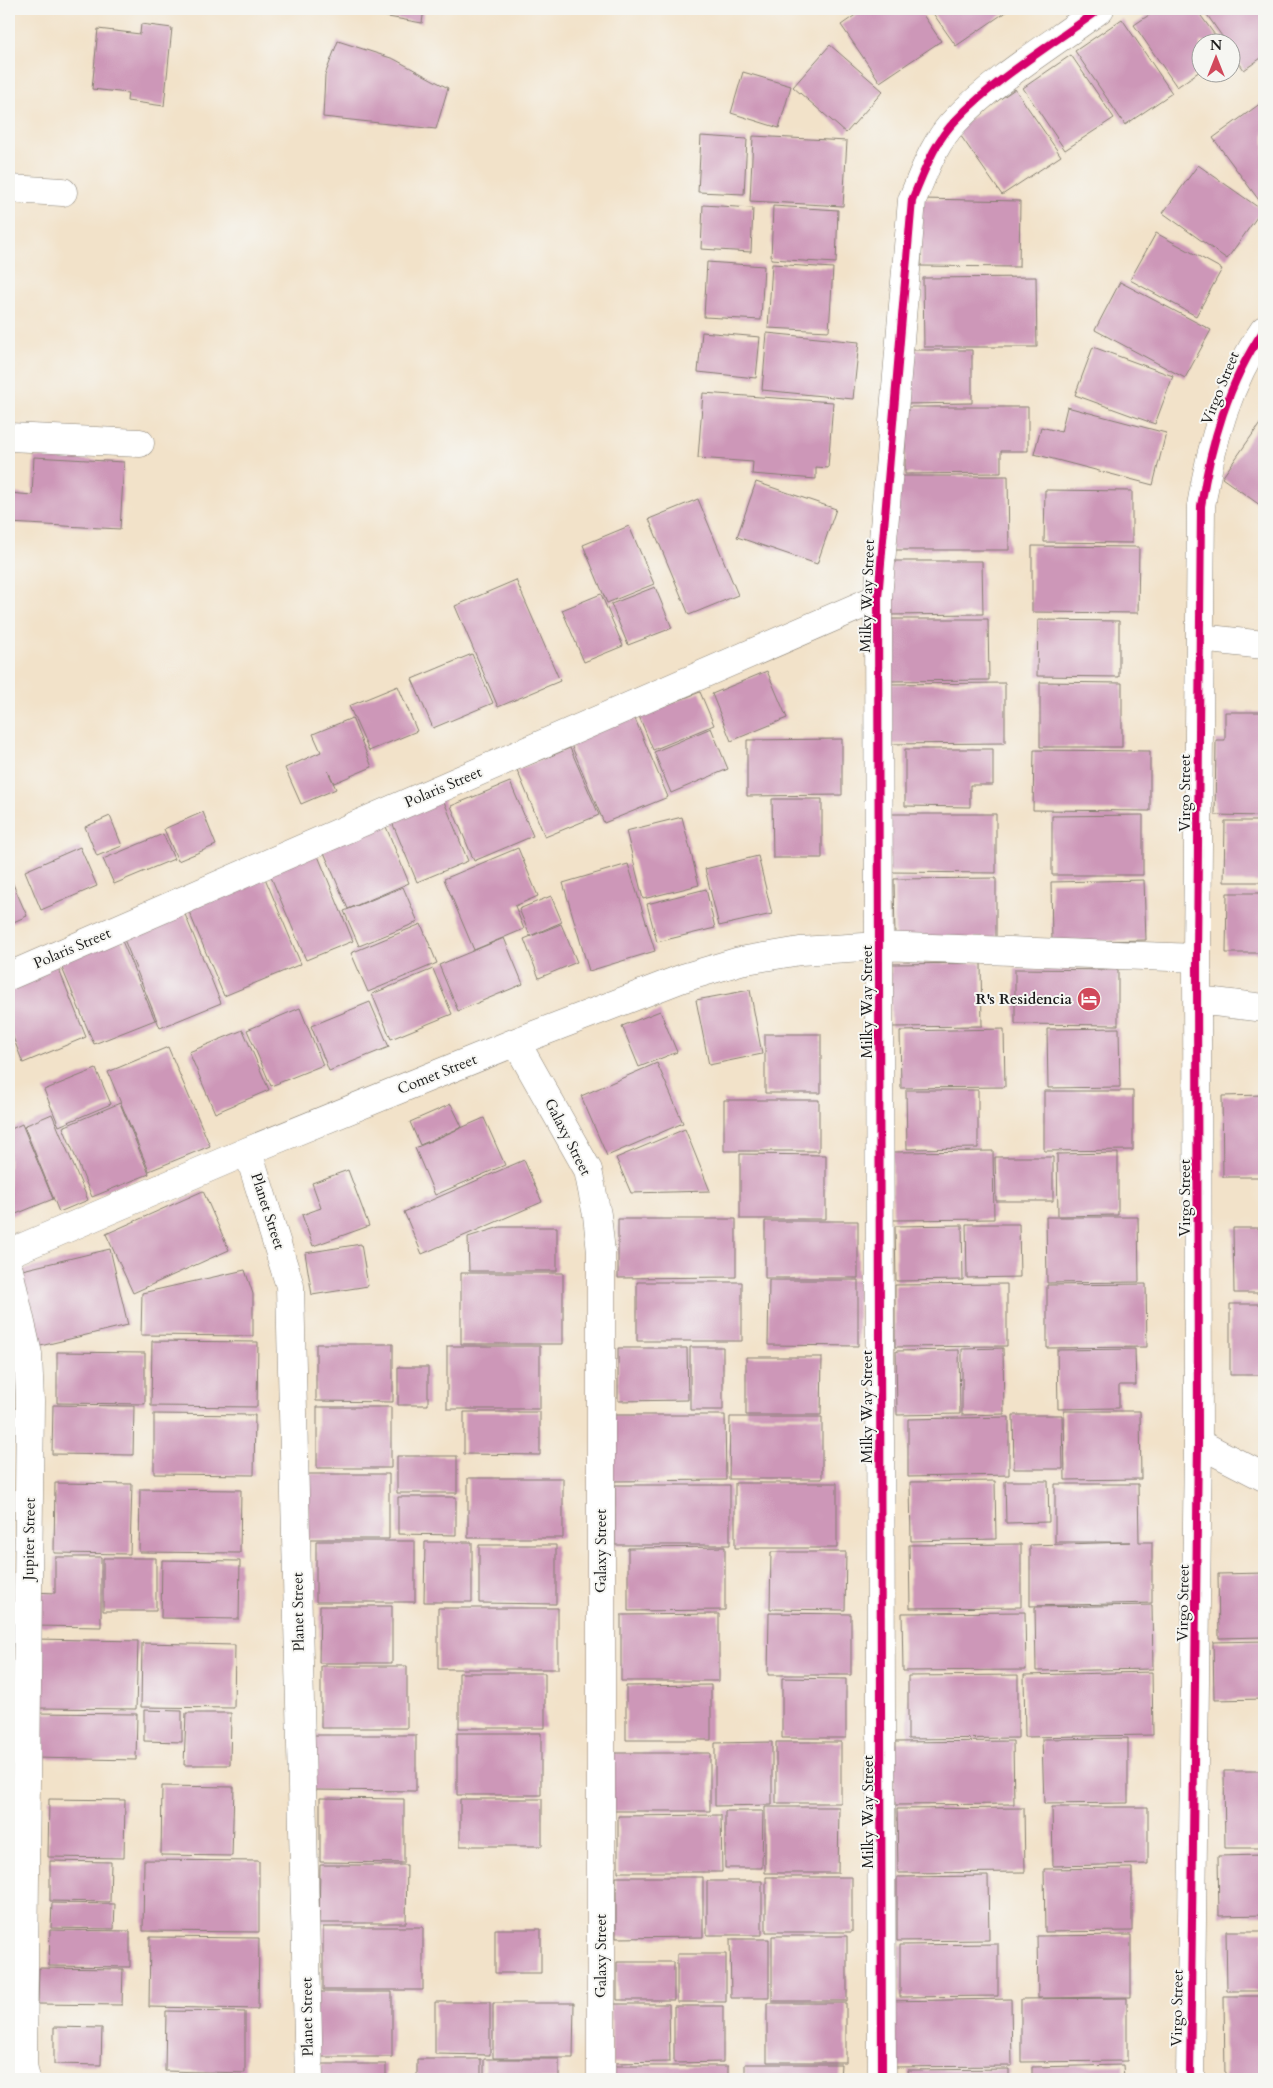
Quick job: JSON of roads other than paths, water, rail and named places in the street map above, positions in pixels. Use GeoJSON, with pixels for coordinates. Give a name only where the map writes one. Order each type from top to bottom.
{"type":"FeatureCollection","features":[{"type":"Feature","properties":{"kind":"street","name":"Milky Way Street"},"geometry":{"type":"LineString","coordinates":[[882,2079],[878,598],[912,200],[932,153],[955,121],[993,88],[1100,9]]}},
{"type":"Feature","properties":{"kind":"street"},"geometry":{"type":"LineString","coordinates":[[9,189],[63,192]]}},
{"type":"Feature","properties":{"kind":"street","name":"Virgo Street"},"geometry":{"type":"LineString","coordinates":[[1190,2079],[1198,1443],[1197,958],[1201,506],[1207,469],[1220,420],[1246,356],[1264,330]]}},
{"type":"Feature","properties":{"kind":"street"},"geometry":{"type":"LineString","coordinates":[[9,437],[140,443]]}},
{"type":"Feature","properties":{"kind":"street","name":"Polaris Street"},"geometry":{"type":"LineString","coordinates":[[9,976],[878,598]]}},
{"type":"Feature","properties":{"kind":"street"},"geometry":{"type":"LineString","coordinates":[[1200,638],[1264,645]]}},
{"type":"Feature","properties":{"kind":"street","name":"Comet Street"},"geometry":{"type":"LineString","coordinates":[[9,1253],[248,1151],[516,1042],[684,978],[740,961],[800,951],[880,946],[1197,958]]}},
{"type":"Feature","properties":{"kind":"street"},"geometry":{"type":"LineString","coordinates":[[1198,1000],[1264,1008]]}},
{"type":"Feature","properties":{"kind":"street","name":"Galaxy Street"},"geometry":{"type":"LineString","coordinates":[[516,1042],[588,1170],[598,1215],[601,1252],[601,2079]]}},
{"type":"Feature","properties":{"kind":"street","name":"Planet Street"},"geometry":{"type":"LineString","coordinates":[[248,1151],[290,1286],[309,2079]]}},
{"type":"Feature","properties":{"kind":"street","name":"Jupiter Street"},"geometry":{"type":"LineString","coordinates":[[9,1270],[28,1354],[30,1401],[19,2070]]}},
{"type":"Feature","properties":{"kind":"street"},"geometry":{"type":"LineString","coordinates":[[1198,1443],[1264,1477]]}},
{"type":"Feature","properties":{"kind":"place","name":"R's Residencia"},"geometry":{"type":"Point","coordinates":[1089,999]}}]}
